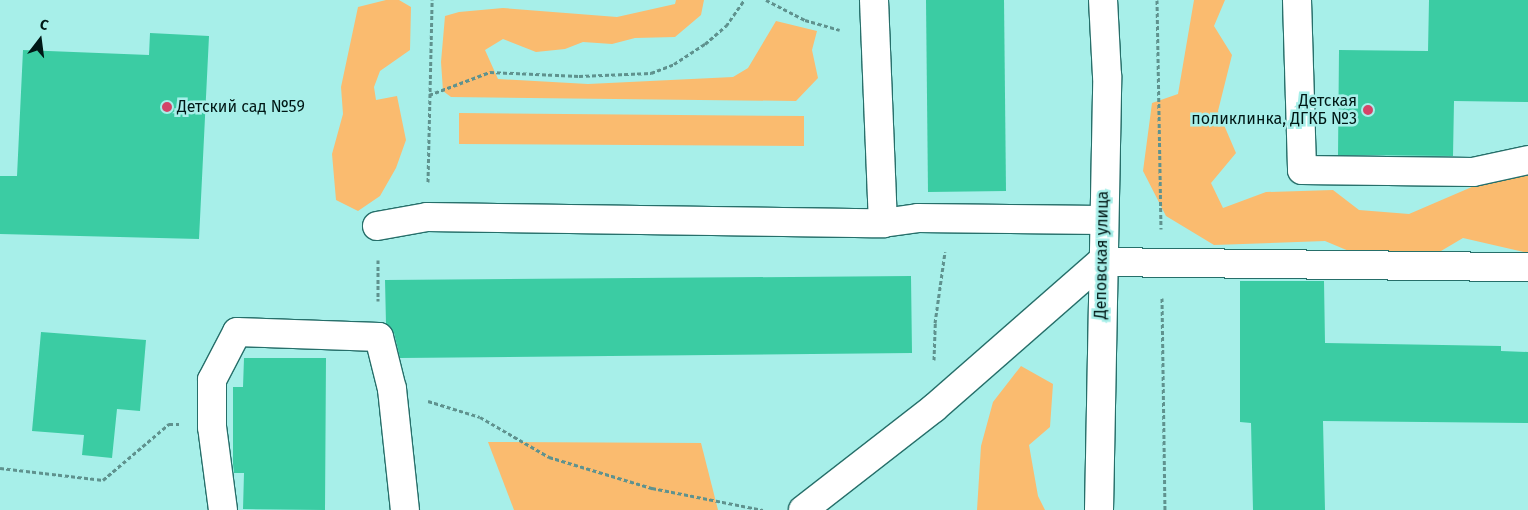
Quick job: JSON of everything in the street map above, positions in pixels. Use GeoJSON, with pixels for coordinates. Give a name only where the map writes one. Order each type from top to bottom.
{"type":"FeatureCollection","features":[{"type":"Feature","properties":{"kind":"street"},"geometry":{"type":"LineString","coordinates":[[874,0],[874,40],[883,223]]}},
{"type":"Feature","properties":{"kind":"street","name":"Деповская улица"},"geometry":{"type":"LineString","coordinates":[[1099,510],[1101,262],[1106,76],[1103,0]]}},
{"type":"Feature","properties":{"kind":"street"},"geometry":{"type":"LineString","coordinates":[[1297,0],[1302,170],[1473,172],[1528,160]]}},
{"type":"Feature","properties":{"kind":"street"},"geometry":{"type":"LineString","coordinates":[[377,226],[427,217],[883,223],[918,218],[950,220],[1102,220]]}},
{"type":"Feature","properties":{"kind":"street"},"geometry":{"type":"LineString","coordinates":[[802,510],[934,408],[1101,262],[1528,267]]}},
{"type":"Feature","properties":{"kind":"street"},"geometry":{"type":"LineString","coordinates":[[222,510],[212,427],[212,380],[237,332],[379,337],[392,389],[405,510]]}},
{"type":"Feature","properties":{"kind":"path"},"geometry":{"type":"LineString","coordinates":[[427,217],[432,0]]}},
{"type":"Feature","properties":{"kind":"path"},"geometry":{"type":"LineString","coordinates":[[429,95],[490,72],[579,76],[651,73],[674,64],[705,44],[726,26],[744,0]]}},
{"type":"Feature","properties":{"kind":"path"},"geometry":{"type":"LineString","coordinates":[[766,0],[805,20],[874,40]]}},
{"type":"Feature","properties":{"kind":"path"},"geometry":{"type":"LineString","coordinates":[[1157,0],[1165,510]]}},
{"type":"Feature","properties":{"kind":"path"},"geometry":{"type":"LineString","coordinates":[[934,408],[934,322],[950,220]]}},
{"type":"Feature","properties":{"kind":"path"},"geometry":{"type":"LineString","coordinates":[[377,226],[379,337]]}},
{"type":"Feature","properties":{"kind":"path"},"geometry":{"type":"LineString","coordinates":[[392,389],[480,417],[549,456],[652,488],[763,510]]}},
{"type":"Feature","properties":{"kind":"path"},"geometry":{"type":"LineString","coordinates":[[0,468],[103,480],[169,424],[212,427]]}},
{"type":"Feature","properties":{"kind":"shaded area"},"geometry":{"type":"Polygon","coordinates":[[[386,0],[399,0],[411,7],[410,50],[380,71],[374,87],[376,100],[397,96],[406,140],[396,168],[380,196],[358,211],[336,200],[332,154],[343,114],[341,87],[358,7],[386,0]]]}},
{"type":"Feature","properties":{"kind":"shaded area"},"geometry":{"type":"Polygon","coordinates":[[[676,0],[704,0],[701,15],[675,37],[635,38],[612,44],[583,42],[565,49],[536,52],[503,39],[485,50],[498,79],[588,84],[733,77],[748,68],[776,21],[817,31],[812,50],[818,78],[796,101],[451,97],[443,91],[441,62],[445,16],[459,12],[503,8],[617,17],[675,4],[676,0]]]}},
{"type":"Feature","properties":{"kind":"shaded area"},"geometry":{"type":"Polygon","coordinates":[[[1194,0],[1225,0],[1214,26],[1232,55],[1218,111],[1236,153],[1211,183],[1223,208],[1266,192],[1333,190],[1359,210],[1409,214],[1516,168],[1528,175],[1528,253],[1463,238],[1441,251],[1356,254],[1325,241],[1214,245],[1166,216],[1143,171],[1152,103],[1178,94],[1194,0]]]}},
{"type":"Feature","properties":{"kind":"shaded area"},"geometry":{"type":"Polygon","coordinates":[[[459,113],[804,116],[804,146],[459,144],[459,113]]]}},
{"type":"Feature","properties":{"kind":"shaded area"},"geometry":{"type":"Polygon","coordinates":[[[1021,366],[1053,384],[1050,427],[1029,445],[1038,496],[1045,510],[977,510],[981,446],[993,402],[1021,366]]]}},
{"type":"Feature","properties":{"kind":"shaded area"},"geometry":{"type":"Polygon","coordinates":[[[488,442],[701,443],[718,510],[514,510],[488,442]]]}},
{"type":"Feature","properties":{"kind":"building"},"geometry":{"type":"Polygon","coordinates":[[[926,0],[1004,0],[1006,191],[928,192],[926,0]]]}},
{"type":"Feature","properties":{"kind":"building"},"geometry":{"type":"Polygon","coordinates":[[[1429,0],[1528,0],[1528,102],[1454,101],[1453,156],[1338,155],[1339,50],[1428,51],[1429,0]]]}},
{"type":"Feature","properties":{"kind":"building"},"geometry":{"type":"Polygon","coordinates":[[[150,33],[209,36],[199,239],[0,234],[0,176],[17,176],[23,50],[149,55],[150,33]]]}},
{"type":"Feature","properties":{"kind":"building"},"geometry":{"type":"Polygon","coordinates":[[[911,276],[912,353],[400,358],[394,333],[386,324],[385,280],[911,276]]]}},
{"type":"Feature","properties":{"kind":"building"},"geometry":{"type":"Polygon","coordinates":[[[1240,281],[1324,281],[1325,343],[1501,346],[1501,351],[1528,352],[1528,423],[1323,421],[1325,510],[1253,510],[1251,423],[1240,422],[1240,281]]]}},
{"type":"Feature","properties":{"kind":"building"},"geometry":{"type":"Polygon","coordinates":[[[41,332],[146,340],[140,411],[117,409],[112,458],[82,455],[84,435],[32,431],[41,332]]]}},
{"type":"Feature","properties":{"kind":"building"},"geometry":{"type":"Polygon","coordinates":[[[244,358],[326,358],[325,510],[243,509],[244,473],[234,473],[233,464],[233,387],[243,387],[244,358]]]}},
{"type":"Feature","properties":{"kind":"place","name":"Детский сад №59"},"geometry":{"type":"Point","coordinates":[167,107]}},
{"type":"Feature","properties":{"kind":"place","name":"Детская поликлинка, ДГКБ №3"},"geometry":{"type":"Point","coordinates":[1368,110]}}]}
